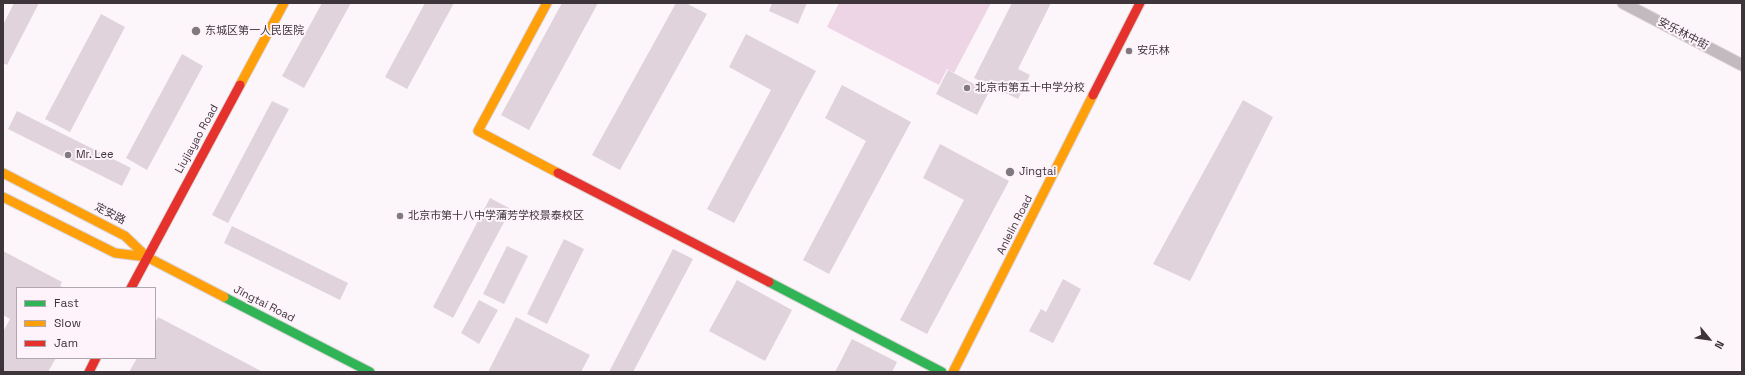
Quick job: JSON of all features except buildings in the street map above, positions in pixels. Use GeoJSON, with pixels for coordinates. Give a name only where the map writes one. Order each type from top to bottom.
{"type":"FeatureCollection","features":[{"type":"Feature","properties":{"kind":"street","name":"Liujiayao Road"},"geometry":{"type":"LineString","coordinates":[[132,287],[284,3]]}},
{"type":"Feature","properties":{"kind":"street"},"geometry":{"type":"LineString","coordinates":[[547,3],[478,131],[942,372]]}},
{"type":"Feature","properties":{"kind":"street","name":"Anlelin Road"},"geometry":{"type":"LineString","coordinates":[[953,372],[1140,3]]}},
{"type":"Feature","properties":{"kind":"street","name":"安乐林中街"},"geometry":{"type":"LineString","coordinates":[[1623,3],[1742,65]]}},
{"type":"Feature","properties":{"kind":"street","name":"定安路"},"geometry":{"type":"LineString","coordinates":[[3,173],[125,236],[147,257]]}},
{"type":"Feature","properties":{"kind":"street"},"geometry":{"type":"LineString","coordinates":[[3,197],[115,253],[147,257]]}},
{"type":"Feature","properties":{"kind":"street","name":"Jingtai Road"},"geometry":{"type":"LineString","coordinates":[[147,257],[370,372]]}},
{"type":"Feature","properties":{"kind":"street"},"geometry":{"type":"LineString","coordinates":[[89,372],[96,359]]}},
{"type":"Feature","properties":{"kind":"shaded area"},"geometry":{"type":"Polygon","coordinates":[[[839,3],[991,3],[954,73],[947,69],[939,85],[827,27],[839,3]]]}},
{"type":"Feature","properties":{"kind":"traffic: fast"},"geometry":{"type":"LineString","coordinates":[[769,282],[942,372]]}},
{"type":"Feature","properties":{"kind":"traffic: fast"},"geometry":{"type":"LineString","coordinates":[[224,297],[370,372]]}},
{"type":"Feature","properties":{"kind":"traffic: slow"},"geometry":{"type":"LineString","coordinates":[[240,85],[284,3]]}},
{"type":"Feature","properties":{"kind":"traffic: slow"},"geometry":{"type":"LineString","coordinates":[[547,3],[478,131],[558,173]]}},
{"type":"Feature","properties":{"kind":"traffic: slow"},"geometry":{"type":"LineString","coordinates":[[953,372],[1093,95]]}},
{"type":"Feature","properties":{"kind":"traffic: slow"},"geometry":{"type":"LineString","coordinates":[[3,173],[125,236],[147,257],[224,297]]}},
{"type":"Feature","properties":{"kind":"traffic: slow"},"geometry":{"type":"LineString","coordinates":[[3,197],[115,253],[147,257]]}},
{"type":"Feature","properties":{"kind":"traffic: jam"},"geometry":{"type":"LineString","coordinates":[[1093,95],[1140,3]]}},
{"type":"Feature","properties":{"kind":"traffic: jam"},"geometry":{"type":"LineString","coordinates":[[132,287],[240,85]]}},
{"type":"Feature","properties":{"kind":"traffic: jam"},"geometry":{"type":"LineString","coordinates":[[558,173],[769,282]]}},
{"type":"Feature","properties":{"kind":"traffic: jam"},"geometry":{"type":"LineString","coordinates":[[89,372],[96,359]]}},
{"type":"Feature","properties":{"kind":"place","name":"东城区第一人民医院"},"geometry":{"type":"Point","coordinates":[196,31]}},
{"type":"Feature","properties":{"kind":"place","name":"安乐林"},"geometry":{"type":"Point","coordinates":[1129,51]}},
{"type":"Feature","properties":{"kind":"place","name":"北京市第五十中学分校"},"geometry":{"type":"Point","coordinates":[967,88]}},
{"type":"Feature","properties":{"kind":"place","name":"Mr. Lee"},"geometry":{"type":"Point","coordinates":[68,155]}},
{"type":"Feature","properties":{"kind":"place","name":"Jingtai"},"geometry":{"type":"Point","coordinates":[1010,172]}},
{"type":"Feature","properties":{"kind":"place","name":"北京市第十八中学蒲芳学校景泰校区"},"geometry":{"type":"Point","coordinates":[400,216]}}]}
